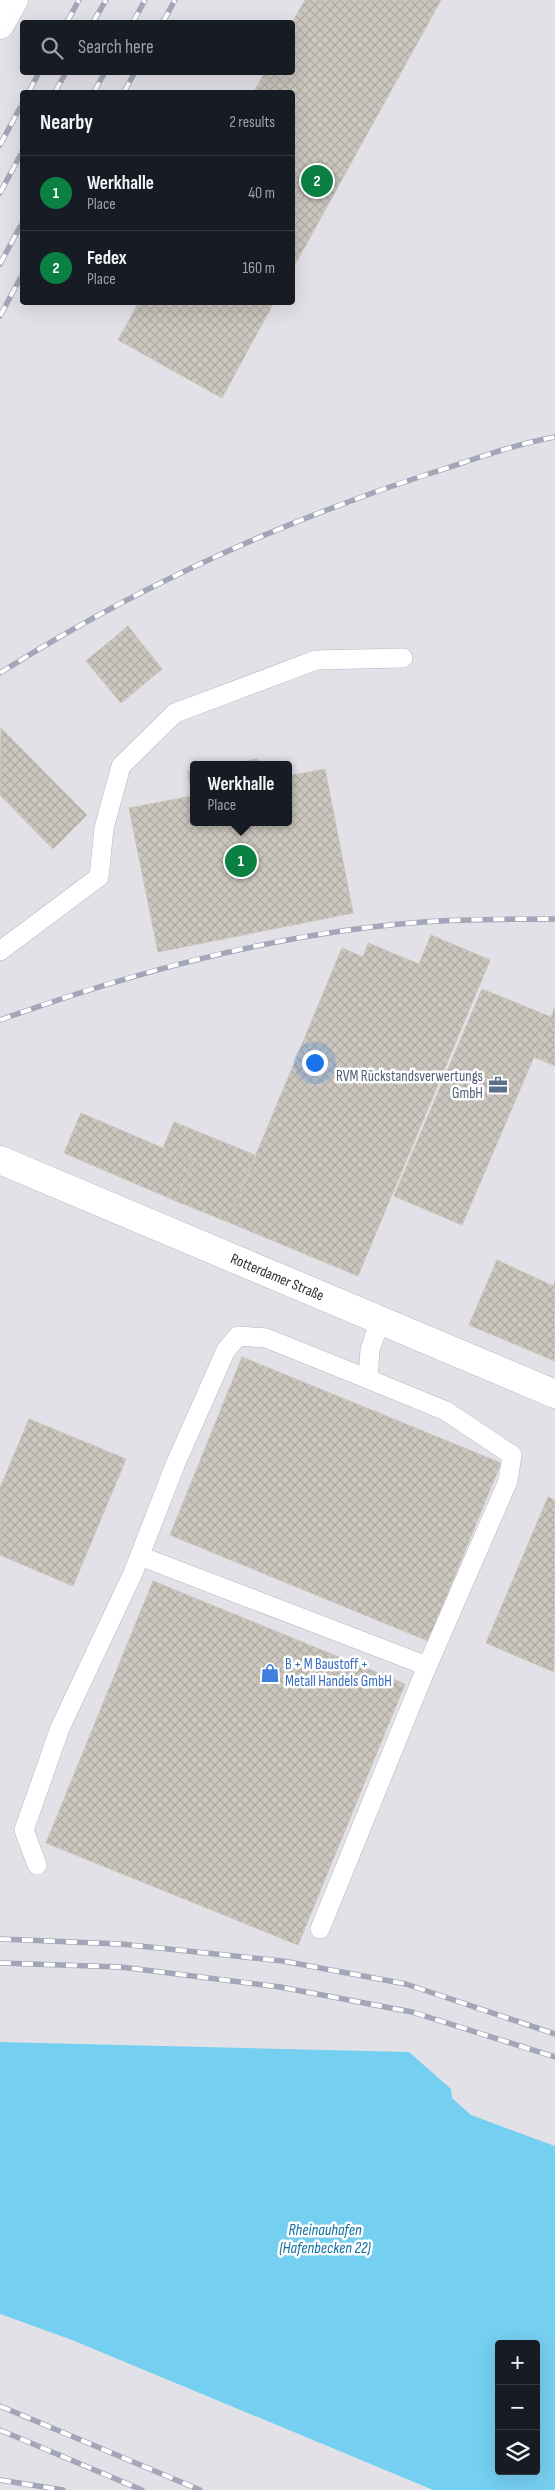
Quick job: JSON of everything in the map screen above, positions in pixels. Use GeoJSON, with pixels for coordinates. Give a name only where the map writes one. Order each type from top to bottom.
{"type":"FeatureCollection","features":[{"type":"Feature","properties":{"kind":"street"},"geometry":{"type":"LineString","coordinates":[[0,25],[14,0]]}},
{"type":"Feature","properties":{"kind":"street","name":"Rotterdamer Straße"},"geometry":{"type":"LineString","coordinates":[[0,1160],[555,1394]]}},
{"type":"Feature","properties":{"kind":"lane"},"geometry":{"type":"LineString","coordinates":[[0,951],[99,877],[104,828],[121,766],[175,713],[316,660],[403,658]]}},
{"type":"Feature","properties":{"kind":"lane"},"geometry":{"type":"LineString","coordinates":[[368,1379],[370,1350],[380,1320]]}},
{"type":"Feature","properties":{"kind":"lane"},"geometry":{"type":"LineString","coordinates":[[38,1866],[24,1830],[60,1728],[140,1556],[215,1372],[226,1350],[238,1336],[266,1338],[446,1411],[512,1454],[508,1481],[427,1666],[320,1929]]}},
{"type":"Feature","properties":{"kind":"lane"},"geometry":{"type":"LineString","coordinates":[[140,1556],[427,1666]]}},
{"type":"Feature","properties":{"kind":"shaded area"},"geometry":{"type":"Polygon","coordinates":[[[0,0],[555,0],[555,2146],[471,2115],[452,2098],[409,2052],[0,2042],[0,0]]]}},
{"type":"Feature","properties":{"kind":"shaded area"},"geometry":{"type":"Polygon","coordinates":[[[0,2314],[72,2340],[433,2490],[0,2490],[0,2314]]]}},
{"type":"Feature","properties":{"kind":"water","name":"Rheinauhafen (Hafenbecken 22)"},"geometry":{"type":"Polygon","coordinates":[[[0,2042],[409,2052],[451,2089],[452,2098],[471,2115],[555,2146],[555,2490],[433,2490],[72,2340],[0,2314],[0,2042]]]}},
{"type":"Feature","properties":{"kind":"building"},"geometry":{"type":"Polygon","coordinates":[[[305,0],[441,0],[295,265],[295,90],[255,90],[263,75],[295,75],[294,20],[305,0]]]}},
{"type":"Feature","properties":{"kind":"building"},"geometry":{"type":"Polygon","coordinates":[[[137,305],[272,305],[222,398],[118,340],[137,305]]]}},
{"type":"Feature","properties":{"kind":"building"},"geometry":{"type":"Polygon","coordinates":[[[128,626],[162,669],[121,703],[86,661],[128,626]]]}},
{"type":"Feature","properties":{"kind":"building"},"geometry":{"type":"Polygon","coordinates":[[[1,728],[87,815],[53,849],[0,795],[1,728]]]}},
{"type":"Feature","properties":{"kind":"building"},"geometry":{"type":"Polygon","coordinates":[[[325,769],[353,913],[158,952],[129,808],[190,796],[190,826],[292,826],[292,775],[325,769]]]}},
{"type":"Feature","properties":{"kind":"building"},"geometry":{"type":"Polygon","coordinates":[[[431,935],[490,960],[358,1276],[228,1222],[342,948],[363,957],[368,943],[419,964],[431,935]]]}},
{"type":"Feature","properties":{"kind":"building"},"geometry":{"type":"Polygon","coordinates":[[[482,989],[551,1017],[462,1225],[394,1196],[482,989]]]}},
{"type":"Feature","properties":{"kind":"building"},"geometry":{"type":"Polygon","coordinates":[[[555,1007],[555,1066],[534,1057],[555,1007]]]}},
{"type":"Feature","properties":{"kind":"building"},"geometry":{"type":"Polygon","coordinates":[[[81,1113],[193,1161],[176,1201],[64,1153],[81,1113]]]}},
{"type":"Feature","properties":{"kind":"building"},"geometry":{"type":"Polygon","coordinates":[[[174,1122],[255,1155],[228,1222],[176,1201],[193,1161],[163,1148],[174,1122]]]}},
{"type":"Feature","properties":{"kind":"building"},"geometry":{"type":"Polygon","coordinates":[[[497,1260],[553,1286],[555,1281],[555,1361],[469,1325],[497,1260]]]}},
{"type":"Feature","properties":{"kind":"building"},"geometry":{"type":"Polygon","coordinates":[[[242,1357],[501,1463],[428,1641],[170,1535],[242,1357]]]}},
{"type":"Feature","properties":{"kind":"building"},"geometry":{"type":"Polygon","coordinates":[[[29,1419],[126,1459],[73,1586],[0,1555],[0,1488],[29,1419]]]}},
{"type":"Feature","properties":{"kind":"building"},"geometry":{"type":"Polygon","coordinates":[[[548,1497],[555,1500],[554,1672],[486,1643],[548,1497]]]}},
{"type":"Feature","properties":{"kind":"building"},"geometry":{"type":"Polygon","coordinates":[[[153,1581],[405,1684],[298,1945],[46,1843],[153,1581]]]}},
{"type":"Feature","properties":{"kind":"railway"},"geometry":{"type":"LineString","coordinates":[[68,20],[79,0]]}},
{"type":"Feature","properties":{"kind":"railway"},"geometry":{"type":"LineString","coordinates":[[94,20],[106,0]]}},
{"type":"Feature","properties":{"kind":"railway"},"geometry":{"type":"LineString","coordinates":[[134,20],[145,0]]}},
{"type":"Feature","properties":{"kind":"railway"},"geometry":{"type":"LineString","coordinates":[[164,20],[175,0]]}},
{"type":"Feature","properties":{"kind":"railway"},"geometry":{"type":"LineString","coordinates":[[30,90],[38,75]]}},
{"type":"Feature","properties":{"kind":"railway"},"geometry":{"type":"LineString","coordinates":[[56,90],[64,75]]}},
{"type":"Feature","properties":{"kind":"railway"},"geometry":{"type":"LineString","coordinates":[[95,90],[103,75]]}},
{"type":"Feature","properties":{"kind":"railway"},"geometry":{"type":"LineString","coordinates":[[125,90],[133,75]]}},
{"type":"Feature","properties":{"kind":"railway"},"geometry":{"type":"LineString","coordinates":[[0,145],[20,108]]}},
{"type":"Feature","properties":{"kind":"railway"},"geometry":{"type":"LineString","coordinates":[[0,193],[20,156]]}},
{"type":"Feature","properties":{"kind":"railway"},"geometry":{"type":"LineString","coordinates":[[0,264],[20,227]]}},
{"type":"Feature","properties":{"kind":"railway"},"geometry":{"type":"LineString","coordinates":[[0,316],[20,279]]}},
{"type":"Feature","properties":{"kind":"railway"},"geometry":{"type":"LineString","coordinates":[[0,673],[102,613],[208,560],[262,536],[372,493],[428,474],[507,449],[555,437]]}},
{"type":"Feature","properties":{"kind":"railway"},"geometry":{"type":"LineString","coordinates":[[0,1020],[155,970],[261,945],[315,935],[423,922],[555,919]]}},
{"type":"Feature","properties":{"kind":"railway"},"geometry":{"type":"LineString","coordinates":[[0,1939],[121,1944],[283,1961],[406,1984],[555,2034]]}},
{"type":"Feature","properties":{"kind":"railway"},"geometry":{"type":"LineString","coordinates":[[0,1963],[121,1967],[280,1987],[412,2012],[555,2057]]}},
{"type":"Feature","properties":{"kind":"railway"},"geometry":{"type":"LineString","coordinates":[[0,2406],[200,2490]]}},
{"type":"Feature","properties":{"kind":"railway"},"geometry":{"type":"LineString","coordinates":[[0,2430],[142,2490]]}},
{"type":"Feature","properties":{"kind":"railway"},"geometry":{"type":"LineString","coordinates":[[0,2480],[63,2490]]}},
{"type":"Feature","properties":{"kind":"place","name":"Fedex"},"geometry":{"type":"Point","coordinates":[317,181]}},
{"type":"Feature","properties":{"kind":"place","name":"Werkhalle"},"geometry":{"type":"Point","coordinates":[241,861]}},
{"type":"Feature","properties":{"kind":"place","name":"RVM Rückstandsverwertungs GmbH"},"geometry":{"type":"Point","coordinates":[498,1085]}},
{"type":"Feature","properties":{"kind":"place","name":"B + M Baustoff + Metall Handels GmbH"},"geometry":{"type":"Point","coordinates":[270,1673]}}]}
